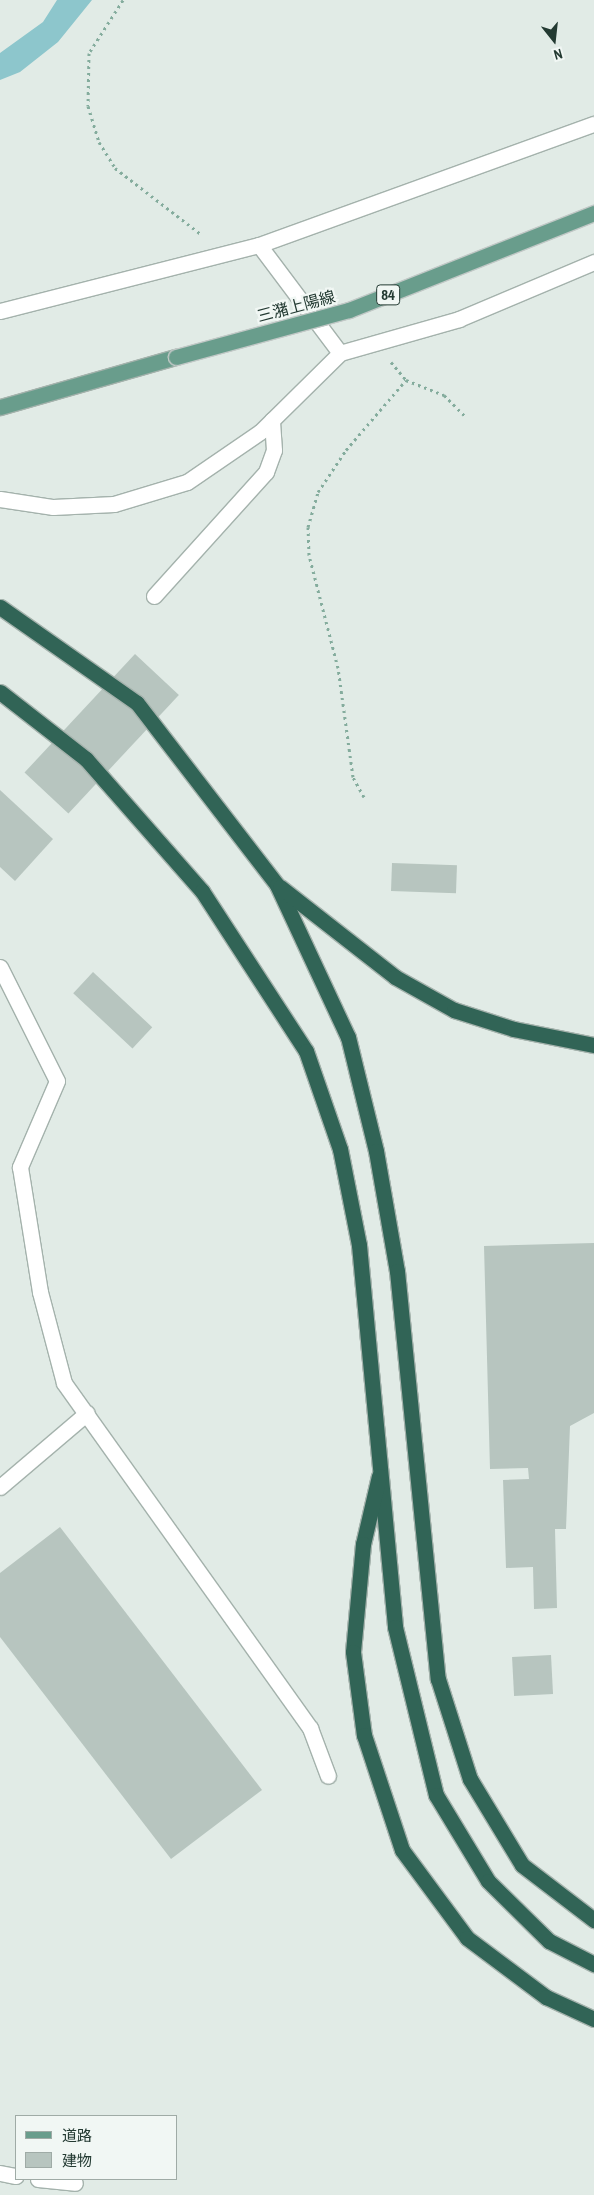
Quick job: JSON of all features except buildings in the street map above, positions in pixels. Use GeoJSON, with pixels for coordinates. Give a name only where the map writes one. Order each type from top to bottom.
{"type":"FeatureCollection","features":[{"type":"Feature","properties":{"kind":"highway"},"geometry":{"type":"LineString","coordinates":[[0,607],[137,703],[277,885],[348,1037],[376,1150],[397,1271],[438,1679],[470,1779],[522,1865],[594,1920]]}},
{"type":"Feature","properties":{"kind":"highway"},"geometry":{"type":"LineString","coordinates":[[0,692],[86,759],[202,891],[306,1051],[340,1149],[359,1245],[382,1464],[395,1627],[436,1794],[488,1881],[549,1941],[594,1964]]}},
{"type":"Feature","properties":{"kind":"highway"},"geometry":{"type":"LineString","coordinates":[[277,885],[395,977],[454,1010],[514,1029],[594,1044]]}},
{"type":"Feature","properties":{"kind":"highway"},"geometry":{"type":"LineString","coordinates":[[382,1464],[363,1544],[353,1652],[364,1735],[402,1850],[466,1938],[546,1997],[594,2019]]}},
{"type":"Feature","properties":{"kind":"main road","name":"三潴上陽線"},"geometry":{"type":"LineString","coordinates":[[0,407],[349,310],[594,214]]}},
{"type":"Feature","properties":{"kind":"street"},"geometry":{"type":"LineString","coordinates":[[0,311],[225,252],[259,245],[592,128]]}},
{"type":"Feature","properties":{"kind":"street"},"geometry":{"type":"LineString","coordinates":[[259,245],[340,353]]}},
{"type":"Feature","properties":{"kind":"street"},"geometry":{"type":"LineString","coordinates":[[0,499],[53,507],[114,504],[187,482],[272,420],[340,353],[459,319],[594,262]]}},
{"type":"Feature","properties":{"kind":"street"},"geometry":{"type":"LineString","coordinates":[[154,596],[266,472],[274,450],[272,420]]}},
{"type":"Feature","properties":{"kind":"street"},"geometry":{"type":"LineString","coordinates":[[0,967],[57,1081],[20,1167],[40,1292],[64,1383],[310,1728],[328,1776]]}},
{"type":"Feature","properties":{"kind":"street"},"geometry":{"type":"LineString","coordinates":[[0,1487],[86,1413]]}},
{"type":"Feature","properties":{"kind":"street"},"geometry":{"type":"LineString","coordinates":[[0,2173],[15,2176]]}},
{"type":"Feature","properties":{"kind":"street"},"geometry":{"type":"LineString","coordinates":[[47,2180],[75,2183]]}},
{"type":"Feature","properties":{"kind":"path"},"geometry":{"type":"LineString","coordinates":[[123,0],[89,53],[88,106],[99,142],[115,168],[225,252]]}},
{"type":"Feature","properties":{"kind":"path"},"geometry":{"type":"LineString","coordinates":[[375,343],[406,380],[444,394],[465,416]]}},
{"type":"Feature","properties":{"kind":"path"},"geometry":{"type":"LineString","coordinates":[[364,797],[353,777],[338,668],[309,555],[308,527],[318,492],[346,450],[406,380]]}},
{"type":"Feature","properties":{"kind":"water"},"geometry":{"type":"Polygon","coordinates":[[[57,0],[92,0],[58,42],[20,72],[0,80],[0,53],[43,22],[57,0]]]}}]}
